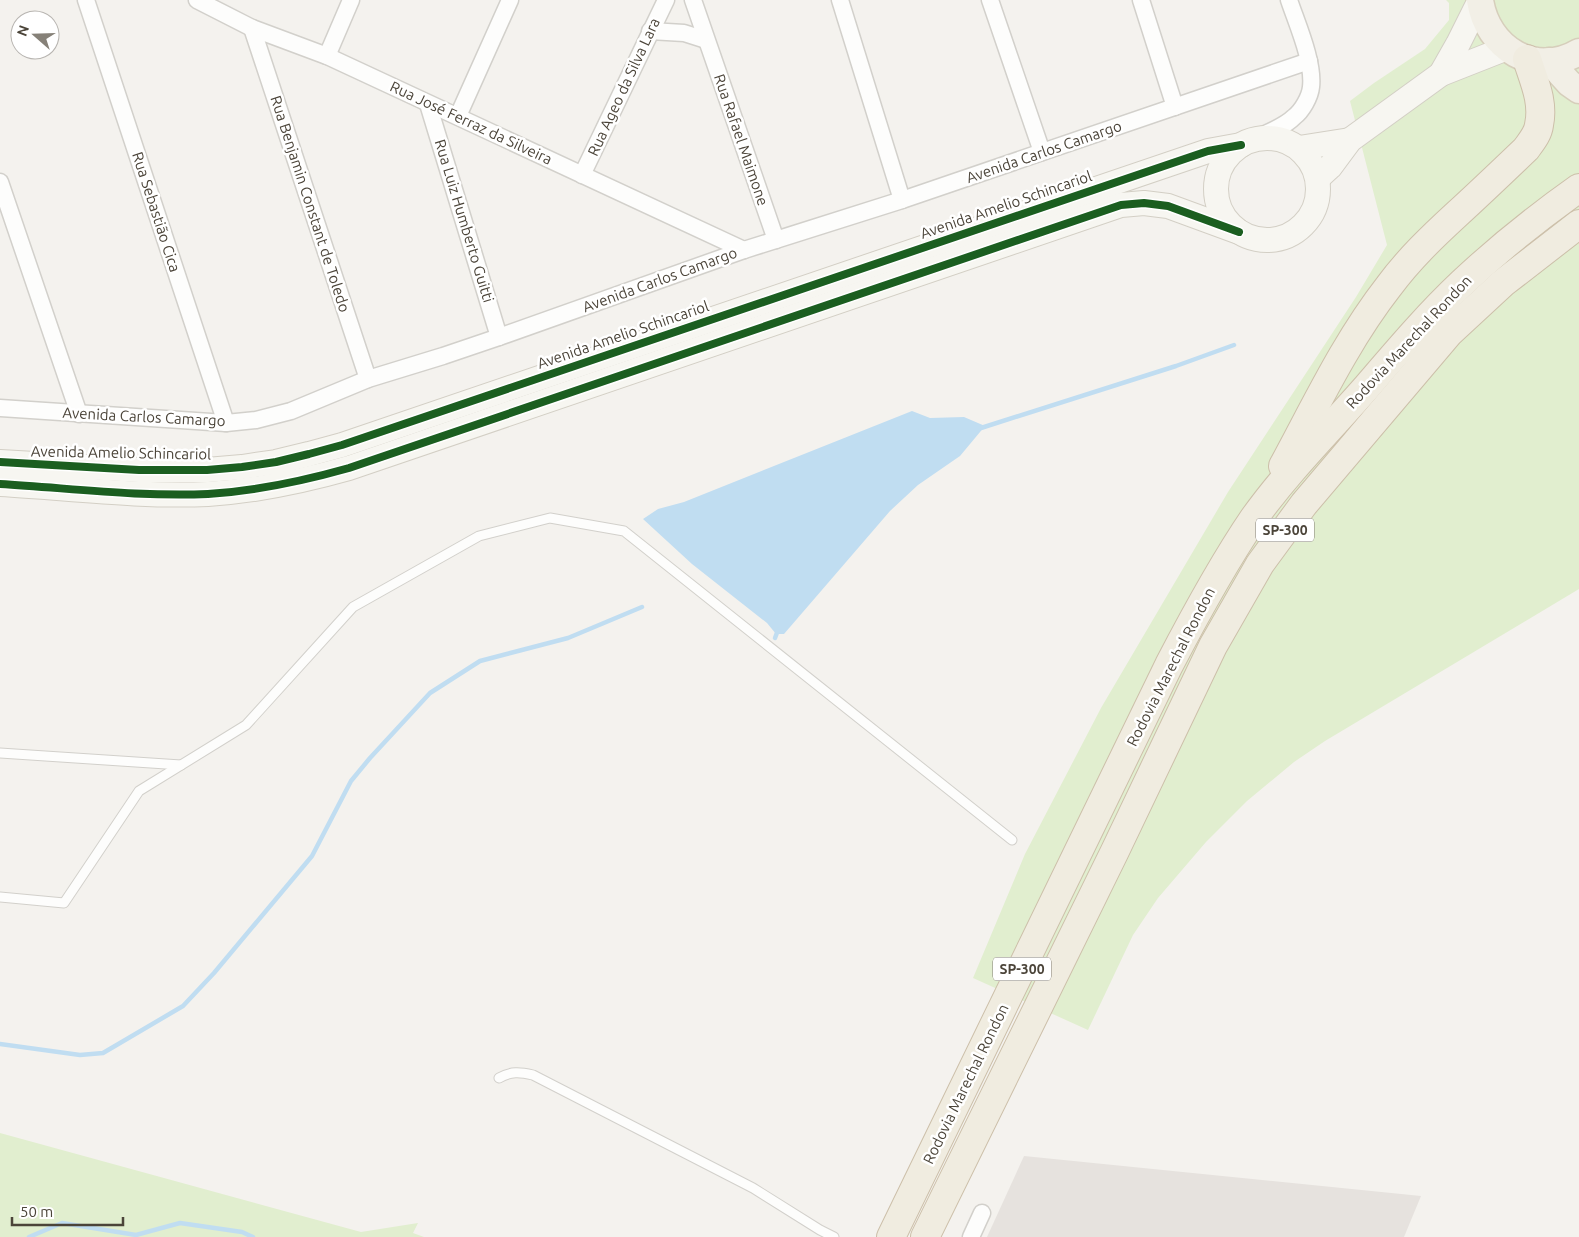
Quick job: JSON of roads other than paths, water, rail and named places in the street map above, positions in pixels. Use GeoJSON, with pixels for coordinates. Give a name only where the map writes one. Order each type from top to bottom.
{"type":"FeatureCollection","features":[{"type":"Feature","properties":{"kind":"highway"},"geometry":{"type":"LineString","coordinates":[[1255,518],[1339,363],[1388,286],[1436,232],[1526,149],[1536,135],[1541,102],[1528,56]]}},
{"type":"Feature","properties":{"kind":"highway","name":"Rodovia Marechal Rondon"},"geometry":{"type":"LineString","coordinates":[[890,1237],[1183,639],[1221,571],[1255,518],[1282,482],[1437,308],[1490,257],[1579,188]]}},
{"type":"Feature","properties":{"kind":"highway","name":"Rodovia Marechal Rondon"},"geometry":{"type":"LineString","coordinates":[[925,1237],[1101,880],[1213,646],[1260,564],[1304,504],[1449,333],[1502,283],[1579,224]]}},
{"type":"Feature","properties":{"kind":"main road"},"geometry":{"type":"LineString","coordinates":[[1480,0],[1488,26],[1498,41],[1528,56],[1579,90]]}},
{"type":"Feature","properties":{"kind":"main road"},"geometry":{"type":"LineString","coordinates":[[1441,74],[1480,0]]}},
{"type":"Feature","properties":{"kind":"main road"},"geometry":{"type":"LineString","coordinates":[[1318,178],[1330,167],[1350,140],[1441,74],[1528,56],[1565,58],[1579,52]]}},
{"type":"Feature","properties":{"kind":"main road"},"geometry":{"type":"LineString","coordinates":[[0,484],[173,495],[209,494],[280,485],[315,478],[1122,205],[1144,203],[1168,206],[1253,238],[1268,240],[1283,238],[1296,231],[1307,221],[1315,208],[1318,193],[1318,178],[1314,167],[1308,156],[1299,148],[1286,141],[1272,137],[1248,141],[1229,154],[1221,166],[1216,181],[1216,195],[1220,210],[1228,222],[1239,232]]}},
{"type":"Feature","properties":{"kind":"main road"},"geometry":{"type":"LineString","coordinates":[[1299,148],[1350,140]]}},
{"type":"Feature","properties":{"kind":"main road","name":"Avenida Amelio Schincariol"},"geometry":{"type":"LineString","coordinates":[[0,462],[147,470],[207,470],[259,464],[309,454],[342,445],[1208,151],[1248,141]]}},
{"type":"Feature","properties":{"kind":"street","name":"Rua Sebastião Cica"},"geometry":{"type":"LineString","coordinates":[[86,0],[226,423]]}},
{"type":"Feature","properties":{"kind":"street","name":"Rua José Ferraz da Silveira"},"geometry":{"type":"LineString","coordinates":[[197,0],[252,28],[327,56],[744,250]]}},
{"type":"Feature","properties":{"kind":"street"},"geometry":{"type":"LineString","coordinates":[[327,56],[351,0]]}},
{"type":"Feature","properties":{"kind":"street"},"geometry":{"type":"LineString","coordinates":[[458,116],[510,0]]}},
{"type":"Feature","properties":{"kind":"street","name":"Rua Ageo da Silva Lara"},"geometry":{"type":"LineString","coordinates":[[582,175],[666,0]]}},
{"type":"Feature","properties":{"kind":"street","name":"Rua Rafael Maimone"},"geometry":{"type":"LineString","coordinates":[[693,0],[776,240]]}},
{"type":"Feature","properties":{"kind":"street"},"geometry":{"type":"LineString","coordinates":[[840,0],[902,200]]}},
{"type":"Feature","properties":{"kind":"street"},"geometry":{"type":"LineString","coordinates":[[990,0],[1042,152]]}},
{"type":"Feature","properties":{"kind":"street"},"geometry":{"type":"LineString","coordinates":[[1141,0],[1175,107]]}},
{"type":"Feature","properties":{"kind":"street"},"geometry":{"type":"LineString","coordinates":[[1248,141],[1281,126],[1295,117],[1305,103],[1311,89],[1309,61],[1289,0]]}},
{"type":"Feature","properties":{"kind":"street","name":"Rua Benjamin Constant de Toledo"},"geometry":{"type":"LineString","coordinates":[[252,28],[368,380]]}},
{"type":"Feature","properties":{"kind":"street"},"geometry":{"type":"LineString","coordinates":[[650,31],[684,34],[706,40]]}},
{"type":"Feature","properties":{"kind":"street","name":"Avenida Carlos Camargo"},"geometry":{"type":"LineString","coordinates":[[0,408],[226,423],[256,420],[290,411],[368,380],[499,337],[744,250],[902,200],[1309,61]]}},
{"type":"Feature","properties":{"kind":"street","name":"Rua Luiz Humberto Guitti"},"geometry":{"type":"LineString","coordinates":[[428,104],[499,337]]}},
{"type":"Feature","properties":{"kind":"street"},"geometry":{"type":"LineString","coordinates":[[0,182],[79,414]]}},
{"type":"Feature","properties":{"kind":"street"},"geometry":{"type":"LineString","coordinates":[[971,1237],[982,1212]]}},
{"type":"Feature","properties":{"kind":"lane"},"geometry":{"type":"LineString","coordinates":[[0,897],[64,903],[139,791],[246,724],[353,607],[479,536],[550,518],[624,531],[1012,840]]}},
{"type":"Feature","properties":{"kind":"lane"},"geometry":{"type":"LineString","coordinates":[[0,753],[180,765]]}},
{"type":"Feature","properties":{"kind":"lane"},"geometry":{"type":"LineString","coordinates":[[499,1078],[507,1073],[514,1072],[533,1075],[753,1188],[834,1237]]}},
{"type":"Feature","properties":{"kind":"water"},"geometry":{"type":"Polygon","coordinates":[[[912,411],[930,418],[964,417],[985,426],[960,456],[918,485],[890,511],[784,634],[776,634],[767,623],[692,564],[643,519],[658,509],[684,502],[912,411]]]}},
{"type":"Feature","properties":{"kind":"waterway"},"geometry":{"type":"LineString","coordinates":[[981,428],[1176,366],[1234,345]]}},
{"type":"Feature","properties":{"kind":"waterway"},"geometry":{"type":"LineString","coordinates":[[0,1044],[80,1055],[103,1053],[183,1006],[214,973],[312,856],[351,781],[430,693],[480,661],[568,638],[642,607]]}},
{"type":"Feature","properties":{"kind":"waterway"},"geometry":{"type":"LineString","coordinates":[[775,638],[778,630]]}},
{"type":"Feature","properties":{"kind":"waterway"},"geometry":{"type":"LineString","coordinates":[[29,1237],[62,1223],[136,1235],[180,1223],[242,1232],[253,1237]]}}]}
